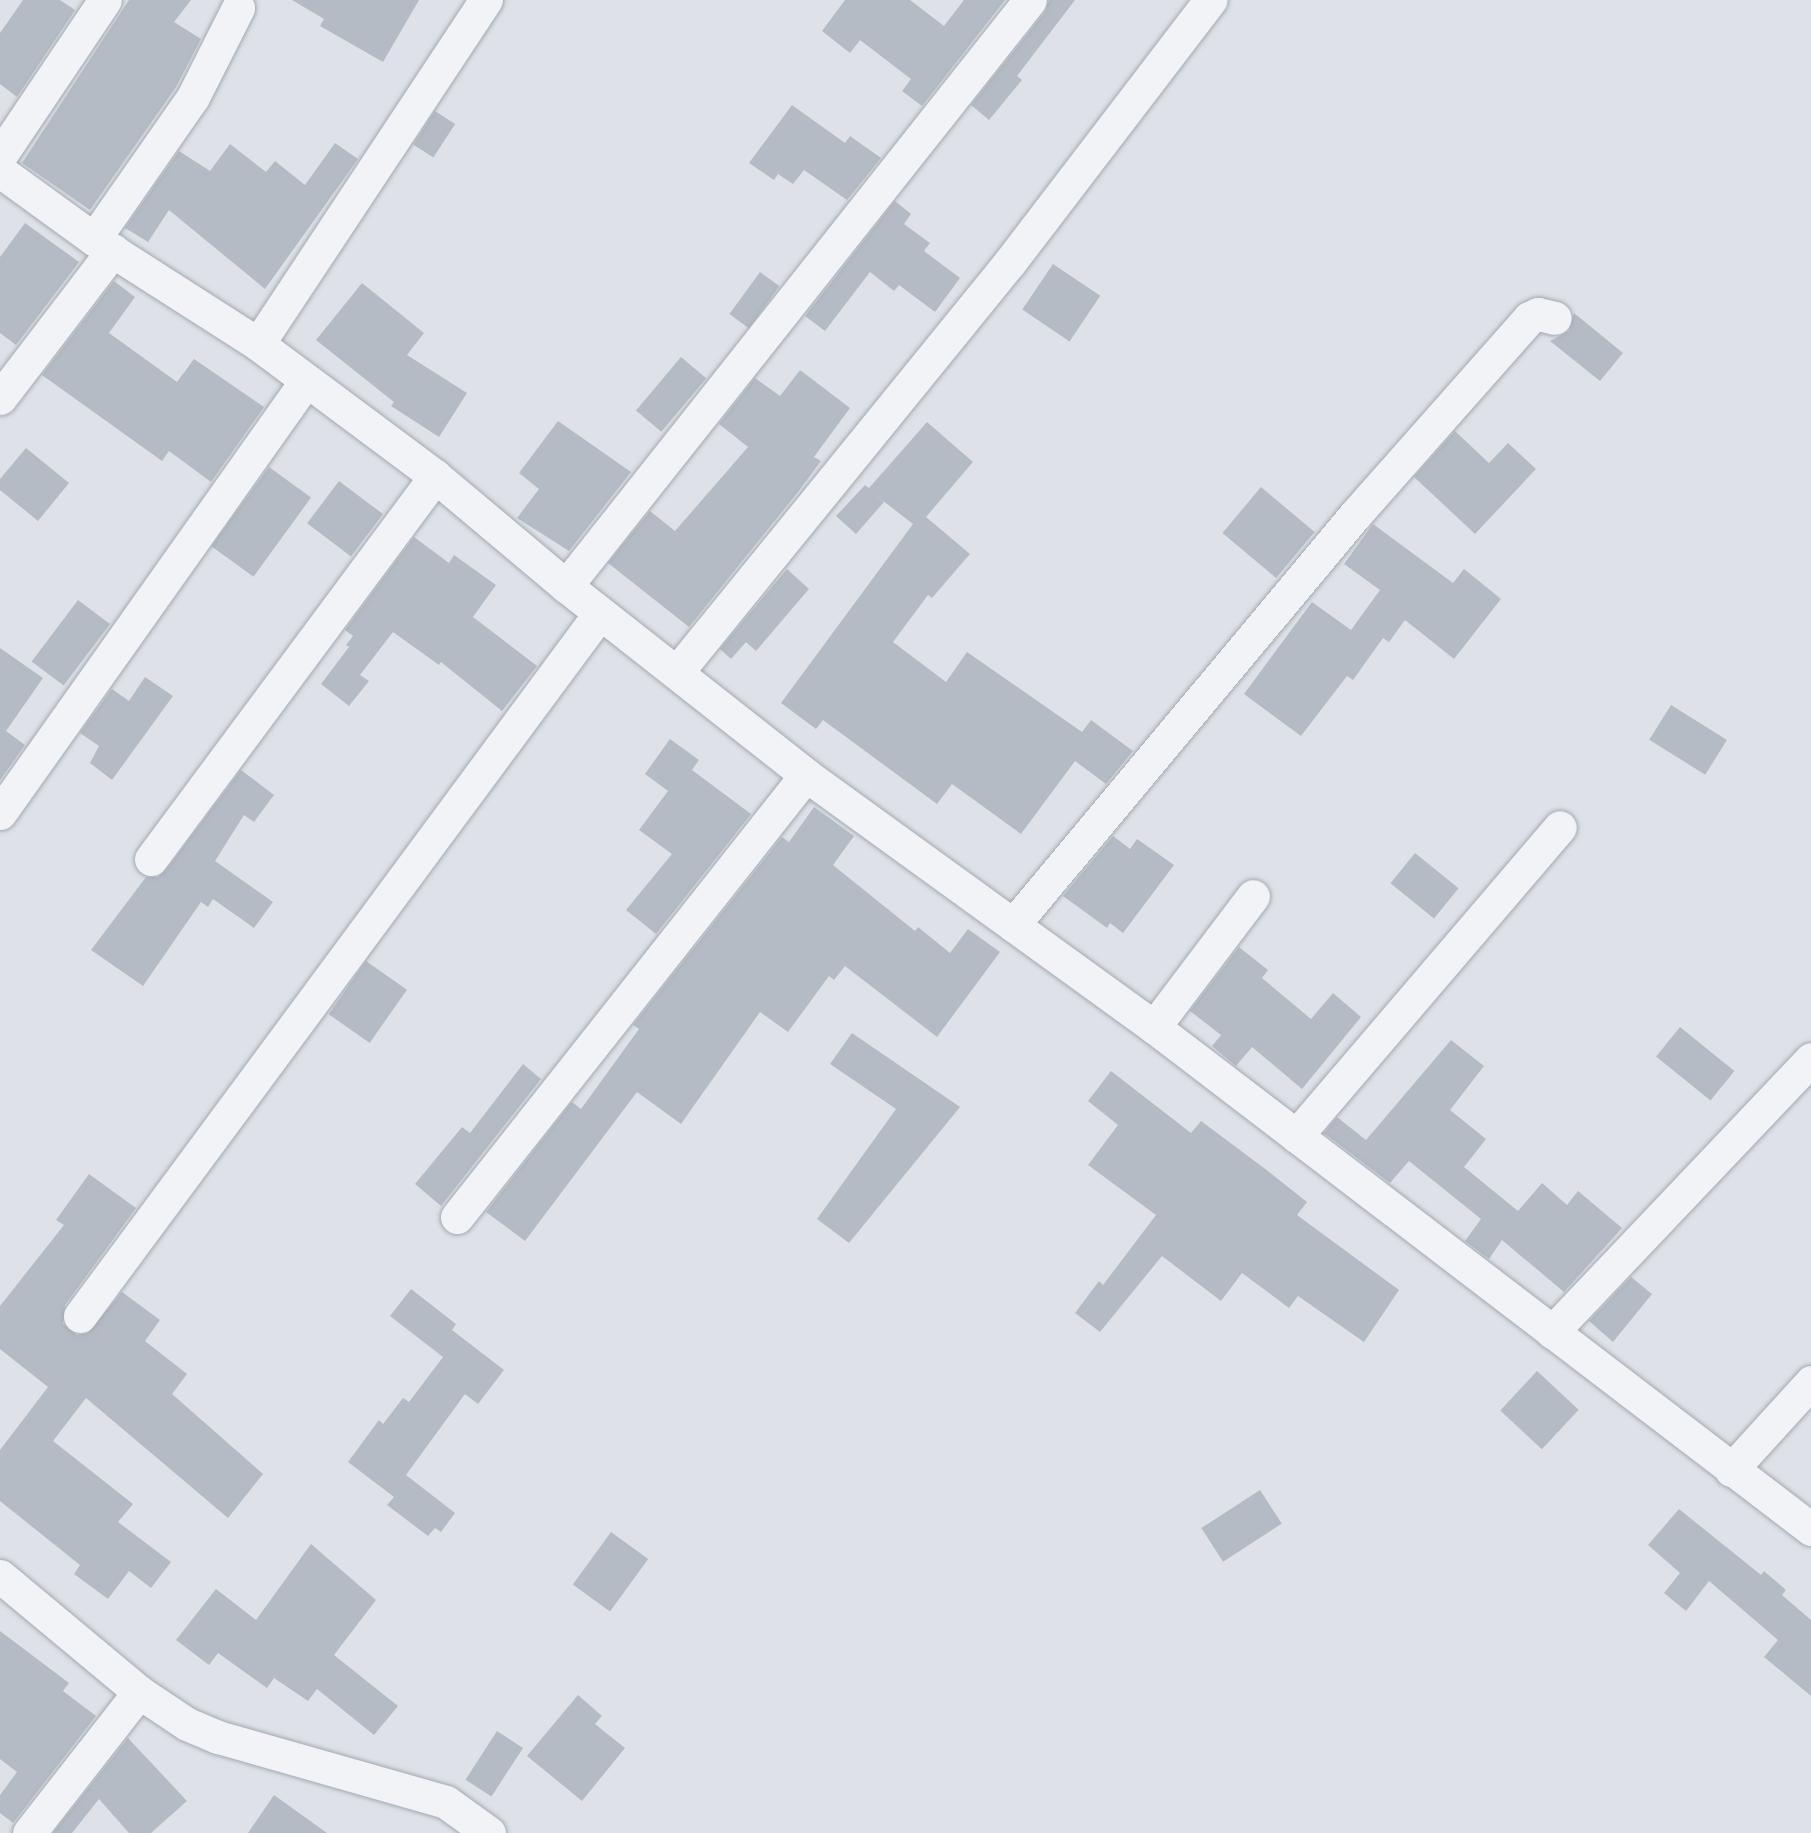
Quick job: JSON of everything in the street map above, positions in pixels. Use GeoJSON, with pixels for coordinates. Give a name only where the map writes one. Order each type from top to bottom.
{"type":"FeatureCollection","features":[{"type":"Feature","properties":{"kind":"street"},"geometry":{"type":"LineString","coordinates":[[0,156],[105,0]]}},
{"type":"Feature","properties":{"kind":"street"},"geometry":{"type":"LineString","coordinates":[[257,344],[486,0]]}},
{"type":"Feature","properties":{"kind":"street"},"geometry":{"type":"LineString","coordinates":[[566,586],[1030,0]]}},
{"type":"Feature","properties":{"kind":"street"},"geometry":{"type":"LineString","coordinates":[[677,672],[1010,262],[1210,0]]}},
{"type":"Feature","properties":{"kind":"street"},"geometry":{"type":"LineString","coordinates":[[0,398],[103,245],[193,97],[238,8]]}},
{"type":"Feature","properties":{"kind":"street"},"geometry":{"type":"LineString","coordinates":[[0,172],[103,245],[257,344],[435,476],[566,586],[806,775],[1154,1027],[1731,1470],[1811,1528]]}},
{"type":"Feature","properties":{"kind":"street"},"geometry":{"type":"LineString","coordinates":[[1013,925],[1355,515],[1529,318],[1538,314],[1555,318]]}},
{"type":"Feature","properties":{"kind":"street"},"geometry":{"type":"LineString","coordinates":[[0,813],[306,381]]}},
{"type":"Feature","properties":{"kind":"street"},"geometry":{"type":"LineString","coordinates":[[151,859],[435,476]]}},
{"type":"Feature","properties":{"kind":"street"},"geometry":{"type":"LineString","coordinates":[[80,1316],[600,613]]}},
{"type":"Feature","properties":{"kind":"street"},"geometry":{"type":"LineString","coordinates":[[457,1217],[806,775]]}},
{"type":"Feature","properties":{"kind":"street"},"geometry":{"type":"LineString","coordinates":[[1296,1136],[1560,827]]}},
{"type":"Feature","properties":{"kind":"street"},"geometry":{"type":"LineString","coordinates":[[1154,1027],[1253,896]]}},
{"type":"Feature","properties":{"kind":"street"},"geometry":{"type":"LineString","coordinates":[[1552,1332],[1811,1059]]}},
{"type":"Feature","properties":{"kind":"street"},"geometry":{"type":"LineString","coordinates":[[1731,1470],[1811,1382]]}},
{"type":"Feature","properties":{"kind":"street"},"geometry":{"type":"LineString","coordinates":[[0,1576],[139,1692],[187,1724],[218,1737],[446,1802],[489,1833]]}},
{"type":"Feature","properties":{"kind":"street"},"geometry":{"type":"LineString","coordinates":[[29,1833],[139,1692]]}},
{"type":"Feature","properties":{"kind":"building"},"geometry":{"type":"Polygon","coordinates":[[[23,0],[60,0],[75,10],[17,97],[0,84],[0,33],[23,0]]]}},
{"type":"Feature","properties":{"kind":"building"},"geometry":{"type":"Polygon","coordinates":[[[129,0],[191,0],[174,22],[201,39],[176,87],[90,210],[22,163],[129,0]]]}},
{"type":"Feature","properties":{"kind":"building"},"geometry":{"type":"Polygon","coordinates":[[[292,0],[419,0],[383,62],[320,26],[324,19],[292,0]]]}},
{"type":"Feature","properties":{"kind":"building"},"geometry":{"type":"Polygon","coordinates":[[[845,0],[910,0],[944,26],[964,0],[1005,0],[922,106],[902,91],[911,79],[860,40],[850,53],[822,31],[845,0]]]}},
{"type":"Feature","properties":{"kind":"building"},"geometry":{"type":"Polygon","coordinates":[[[1049,0],[1075,0],[1017,76],[1022,80],[989,120],[971,105],[1045,12],[1049,0]]]}},
{"type":"Feature","properties":{"kind":"building"},"geometry":{"type":"Polygon","coordinates":[[[792,105],[845,143],[850,136],[881,158],[847,200],[804,170],[793,184],[778,174],[774,180],[749,163],[792,105]]]}},
{"type":"Feature","properties":{"kind":"building"},"geometry":{"type":"Polygon","coordinates":[[[435,111],[455,124],[433,158],[413,145],[435,111]]]}},
{"type":"Feature","properties":{"kind":"building"},"geometry":{"type":"Polygon","coordinates":[[[335,143],[358,159],[265,289],[169,210],[148,242],[125,228],[179,151],[210,171],[230,144],[266,172],[275,161],[305,185],[335,143]]]}},
{"type":"Feature","properties":{"kind":"building"},"geometry":{"type":"Polygon","coordinates":[[[895,201],[911,214],[904,224],[930,243],[924,251],[960,278],[935,312],[899,285],[894,291],[870,272],[825,331],[805,316],[895,201]]]}},
{"type":"Feature","properties":{"kind":"building"},"geometry":{"type":"Polygon","coordinates":[[[25,223],[79,262],[16,345],[0,333],[0,257],[25,223]]]}},
{"type":"Feature","properties":{"kind":"building"},"geometry":{"type":"Polygon","coordinates":[[[1053,264],[1100,296],[1069,341],[1022,310],[1053,264]]]}},
{"type":"Feature","properties":{"kind":"building"},"geometry":{"type":"Polygon","coordinates":[[[760,272],[779,286],[749,328],[729,314],[760,272]]]}},
{"type":"Feature","properties":{"kind":"building"},"geometry":{"type":"Polygon","coordinates":[[[114,281],[135,297],[109,333],[177,382],[194,359],[264,407],[211,482],[169,451],[162,461],[42,375],[114,281]]]}},
{"type":"Feature","properties":{"kind":"building"},"geometry":{"type":"Polygon","coordinates":[[[362,283],[424,333],[407,355],[467,393],[439,437],[391,406],[394,402],[316,340],[362,283]]]}},
{"type":"Feature","properties":{"kind":"building"},"geometry":{"type":"Polygon","coordinates":[[[1574,313],[1623,353],[1600,381],[1550,341],[1569,331],[1574,313]]]}},
{"type":"Feature","properties":{"kind":"building"},"geometry":{"type":"Polygon","coordinates":[[[681,357],[706,378],[661,432],[636,411],[681,357]]]}},
{"type":"Feature","properties":{"kind":"building"},"geometry":{"type":"Polygon","coordinates":[[[800,370],[850,408],[814,457],[821,461],[689,627],[608,563],[650,511],[675,531],[748,447],[719,424],[755,378],[780,396],[800,370]]]}},
{"type":"Feature","properties":{"kind":"building"},"geometry":{"type":"Polygon","coordinates":[[[558,421],[631,472],[569,551],[517,518],[539,489],[519,473],[558,421]]]}},
{"type":"Feature","properties":{"kind":"building"},"geometry":{"type":"Polygon","coordinates":[[[927,422],[973,462],[926,517],[970,554],[932,598],[928,595],[893,642],[946,682],[967,652],[1082,732],[1091,720],[1133,751],[1106,784],[1075,761],[1021,834],[952,784],[937,804],[823,720],[816,729],[781,703],[913,524],[873,493],[884,502],[856,534],[836,516],[865,485],[869,488],[927,422]]]}},
{"type":"Feature","properties":{"kind":"building"},"geometry":{"type":"Polygon","coordinates":[[[1455,431],[1489,463],[1508,443],[1536,469],[1475,534],[1414,477],[1455,431]]]}},
{"type":"Feature","properties":{"kind":"building"},"geometry":{"type":"Polygon","coordinates":[[[26,448],[69,483],[38,521],[0,490],[0,479],[26,448]]]}},
{"type":"Feature","properties":{"kind":"building"},"geometry":{"type":"Polygon","coordinates":[[[269,467],[311,498],[253,577],[211,546],[269,467]]]}},
{"type":"Feature","properties":{"kind":"building"},"geometry":{"type":"Polygon","coordinates":[[[339,481],[383,514],[351,556],[307,523],[339,481]]]}},
{"type":"Feature","properties":{"kind":"building"},"geometry":{"type":"Polygon","coordinates":[[[1261,487],[1315,532],[1276,578],[1222,533],[1261,487]]]}},
{"type":"Feature","properties":{"kind":"building"},"geometry":{"type":"Polygon","coordinates":[[[1373,524],[1453,583],[1464,569],[1501,599],[1454,659],[1405,620],[1389,642],[1383,638],[1353,680],[1347,676],[1301,736],[1244,694],[1312,602],[1351,630],[1380,590],[1344,564],[1373,524]]]}},
{"type":"Feature","properties":{"kind":"building"},"geometry":{"type":"Polygon","coordinates":[[[414,537],[449,563],[454,555],[496,585],[473,617],[537,666],[502,711],[441,662],[439,665],[393,632],[360,675],[369,681],[349,706],[321,684],[349,647],[346,645],[353,636],[345,630],[414,537]]]}},
{"type":"Feature","properties":{"kind":"building"},"geometry":{"type":"Polygon","coordinates":[[[787,569],[809,589],[756,651],[746,642],[731,659],[720,649],[787,569]]]}},
{"type":"Feature","properties":{"kind":"building"},"geometry":{"type":"Polygon","coordinates":[[[78,600],[110,624],[64,686],[32,661],[78,600]]]}},
{"type":"Feature","properties":{"kind":"building"},"geometry":{"type":"Polygon","coordinates":[[[0,648],[43,678],[6,731],[25,745],[0,780],[0,648]]]}},
{"type":"Feature","properties":{"kind":"building"},"geometry":{"type":"Polygon","coordinates":[[[145,677],[173,696],[112,780],[90,763],[99,746],[80,733],[112,689],[129,701],[145,677]]]}},
{"type":"Feature","properties":{"kind":"building"},"geometry":{"type":"Polygon","coordinates":[[[1671,705],[1727,740],[1705,775],[1649,740],[1671,705]]]}},
{"type":"Feature","properties":{"kind":"building"},"geometry":{"type":"Polygon","coordinates":[[[670,739],[699,760],[692,770],[751,814],[656,934],[626,910],[672,854],[639,830],[668,791],[645,774],[670,739]]]}},
{"type":"Feature","properties":{"kind":"building"},"geometry":{"type":"Polygon","coordinates":[[[241,770],[274,795],[254,822],[244,815],[215,861],[273,902],[254,928],[213,899],[208,907],[201,902],[143,986],[91,950],[146,877],[158,877],[166,870],[241,770]]]}},
{"type":"Feature","properties":{"kind":"building"},"geometry":{"type":"Polygon","coordinates":[[[814,807],[854,836],[833,865],[915,931],[918,927],[950,953],[968,929],[1000,952],[937,1037],[845,966],[834,980],[829,976],[788,1032],[760,1012],[681,1124],[637,1092],[525,1241],[486,1212],[572,1102],[581,1109],[639,1029],[633,1025],[782,837],[789,842],[814,807]]]}},
{"type":"Feature","properties":{"kind":"building"},"geometry":{"type":"Polygon","coordinates":[[[1113,836],[1130,849],[1137,839],[1174,865],[1123,933],[1110,923],[1107,928],[1063,896],[1113,836]]]}},
{"type":"Feature","properties":{"kind":"building"},"geometry":{"type":"Polygon","coordinates":[[[1415,853],[1459,888],[1434,919],[1390,883],[1415,853]]]}},
{"type":"Feature","properties":{"kind":"building"},"geometry":{"type":"Polygon","coordinates":[[[1239,947],[1268,970],[1262,978],[1311,1019],[1333,993],[1361,1017],[1302,1089],[1252,1047],[1236,1066],[1212,1046],[1221,1035],[1190,1011],[1239,947]]]}},
{"type":"Feature","properties":{"kind":"building"},"geometry":{"type":"Polygon","coordinates":[[[366,961],[407,990],[370,1043],[329,1014],[366,961]]]}},
{"type":"Feature","properties":{"kind":"building"},"geometry":{"type":"Polygon","coordinates":[[[1680,1027],[1734,1071],[1710,1101],[1656,1057],[1680,1027]]]}},
{"type":"Feature","properties":{"kind":"building"},"geometry":{"type":"Polygon","coordinates":[[[852,1033],[960,1107],[849,1243],[817,1219],[896,1109],[830,1064],[852,1033]]]}},
{"type":"Feature","properties":{"kind":"building"},"geometry":{"type":"Polygon","coordinates":[[[1451,1040],[1484,1066],[1450,1110],[1486,1139],[1464,1167],[1518,1211],[1542,1183],[1567,1205],[1578,1191],[1622,1228],[1564,1292],[1502,1240],[1489,1259],[1465,1241],[1481,1219],[1409,1161],[1390,1183],[1324,1133],[1337,1117],[1366,1140],[1451,1040]]]}},
{"type":"Feature","properties":{"kind":"building"},"geometry":{"type":"Polygon","coordinates":[[[523,1064],[541,1079],[441,1206],[415,1184],[462,1127],[470,1133],[523,1064]]]}},
{"type":"Feature","properties":{"kind":"building"},"geometry":{"type":"Polygon","coordinates":[[[1111,1071],[1191,1133],[1201,1121],[1264,1168],[1307,1202],[1297,1215],[1399,1290],[1364,1342],[1298,1296],[1289,1308],[1242,1273],[1221,1301],[1162,1256],[1100,1332],[1075,1313],[1099,1281],[1103,1285],[1156,1215],[1088,1165],[1118,1125],[1088,1101],[1111,1071]]]}},
{"type":"Feature","properties":{"kind":"building"},"geometry":{"type":"Polygon","coordinates":[[[89,1174],[136,1208],[65,1305],[63,1324],[77,1335],[88,1333],[122,1292],[160,1320],[145,1341],[187,1374],[172,1394],[263,1474],[228,1518],[86,1398],[53,1441],[133,1504],[118,1522],[171,1562],[151,1588],[129,1571],[108,1599],[74,1574],[80,1565],[0,1501],[0,1450],[48,1387],[0,1349],[0,1306],[64,1225],[56,1220],[89,1174]]]}},
{"type":"Feature","properties":{"kind":"building"},"geometry":{"type":"Polygon","coordinates":[[[1631,1277],[1652,1294],[1613,1342],[1589,1321],[1631,1277]]]}},
{"type":"Feature","properties":{"kind":"building"},"geometry":{"type":"Polygon","coordinates":[[[411,1289],[456,1324],[452,1330],[504,1370],[478,1404],[465,1394],[406,1475],[455,1513],[441,1532],[435,1528],[428,1536],[387,1505],[394,1497],[348,1462],[379,1420],[383,1424],[403,1398],[409,1402],[443,1357],[390,1316],[411,1289]]]}},
{"type":"Feature","properties":{"kind":"building"},"geometry":{"type":"Polygon","coordinates":[[[1537,1371],[1579,1410],[1542,1449],[1500,1410],[1537,1371]]]}},
{"type":"Feature","properties":{"kind":"building"},"geometry":{"type":"Polygon","coordinates":[[[1260,1490],[1282,1524],[1223,1562],[1201,1528],[1260,1490]]]}},
{"type":"Feature","properties":{"kind":"building"},"geometry":{"type":"Polygon","coordinates":[[[1679,1509],[1761,1575],[1764,1571],[1786,1590],[1782,1595],[1811,1620],[1811,1696],[1764,1657],[1778,1640],[1709,1581],[1686,1611],[1664,1593],[1680,1573],[1648,1545],[1679,1509]]]}},
{"type":"Feature","properties":{"kind":"building"},"geometry":{"type":"Polygon","coordinates":[[[611,1532],[648,1559],[610,1612],[573,1585],[611,1532]]]}},
{"type":"Feature","properties":{"kind":"building"},"geometry":{"type":"Polygon","coordinates":[[[311,1544],[376,1600],[334,1655],[398,1706],[374,1735],[317,1689],[308,1701],[274,1678],[267,1688],[218,1653],[209,1665],[176,1640],[216,1589],[256,1620],[311,1544]]]}},
{"type":"Feature","properties":{"kind":"building"},"geometry":{"type":"Polygon","coordinates":[[[0,1631],[69,1683],[63,1691],[96,1716],[13,1823],[0,1813],[0,1795],[17,1772],[0,1759],[0,1631]]]}},
{"type":"Feature","properties":{"kind":"building"},"geometry":{"type":"Polygon","coordinates":[[[578,1695],[602,1716],[595,1724],[625,1748],[582,1801],[527,1756],[578,1695]]]}},
{"type":"Feature","properties":{"kind":"building"},"geometry":{"type":"Polygon","coordinates":[[[497,1731],[523,1748],[491,1797],[465,1780],[497,1731]]]}},
{"type":"Feature","properties":{"kind":"building"},"geometry":{"type":"Polygon","coordinates":[[[128,1738],[187,1801],[151,1833],[129,1833],[99,1799],[72,1833],[53,1833],[128,1738]]]}},
{"type":"Feature","properties":{"kind":"building"},"geometry":{"type":"Polygon","coordinates":[[[274,1795],[327,1833],[248,1833],[274,1795]]]}}]}
